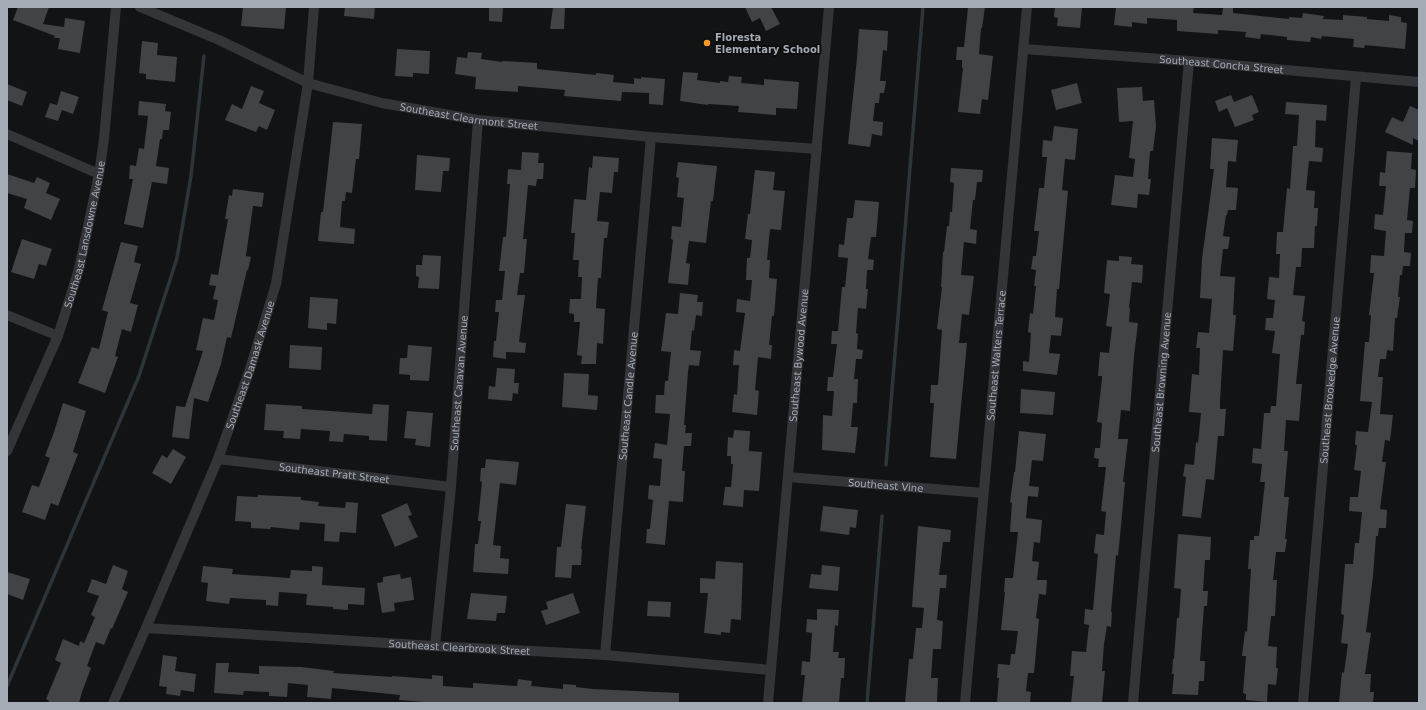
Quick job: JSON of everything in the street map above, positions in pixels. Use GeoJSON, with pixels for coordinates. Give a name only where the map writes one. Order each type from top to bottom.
{"type":"FeatureCollection","features":[{"type":"Feature","properties":{"kind":"street","name":"Southeast Lansdowne Avenue"},"geometry":{"type":"LineString","coordinates":[[7,451],[58,336],[79,269],[99,174],[104,139],[116,7]]}},
{"type":"Feature","properties":{"kind":"street","name":"Southeast Clearmont Street"},"geometry":{"type":"LineString","coordinates":[[140,7],[219,40],[308,83],[382,103],[478,120],[651,137],[816,149]]}},
{"type":"Feature","properties":{"kind":"street","name":"Southeast Damask Avenue"},"geometry":{"type":"LineString","coordinates":[[113,703],[218,459],[250,369],[276,284],[308,83],[314,7]]}},
{"type":"Feature","properties":{"kind":"street","name":"Southeast Bywood Avenue"},"geometry":{"type":"LineString","coordinates":[[768,703],[829,7]]}},
{"type":"Feature","properties":{"kind":"street","name":"Southeast Walters Terrace"},"geometry":{"type":"LineString","coordinates":[[965,703],[1027,7]]}},
{"type":"Feature","properties":{"kind":"street","name":"Southeast Concha Street"},"geometry":{"type":"LineString","coordinates":[[1024,49],[1419,82]]}},
{"type":"Feature","properties":{"kind":"street","name":"Southeast Browning Avenue"},"geometry":{"type":"LineString","coordinates":[[1133,703],[1189,62]]}},
{"type":"Feature","properties":{"kind":"street","name":"Southeast Brookedge Avenue"},"geometry":{"type":"LineString","coordinates":[[1303,703],[1356,77]]}},
{"type":"Feature","properties":{"kind":"street","name":"Southeast Caravan Avenue"},"geometry":{"type":"LineString","coordinates":[[435,646],[451,487],[478,120]]}},
{"type":"Feature","properties":{"kind":"street"},"geometry":{"type":"LineString","coordinates":[[7,134],[99,174]]}},
{"type":"Feature","properties":{"kind":"street","name":"Southeast Candle Avenue"},"geometry":{"type":"LineString","coordinates":[[605,656],[651,137]]}},
{"type":"Feature","properties":{"kind":"street"},"geometry":{"type":"LineString","coordinates":[[7,315],[58,336]]}},
{"type":"Feature","properties":{"kind":"street","name":"Southeast Pratt Street"},"geometry":{"type":"LineString","coordinates":[[218,459],[451,487]]}},
{"type":"Feature","properties":{"kind":"street","name":"Southeast Vine"},"geometry":{"type":"LineString","coordinates":[[788,477],[983,493]]}},
{"type":"Feature","properties":{"kind":"street","name":"Southeast Clearbrook Street"},"geometry":{"type":"LineString","coordinates":[[146,628],[605,656],[771,670]]}},
{"type":"Feature","properties":{"kind":"building"},"geometry":{"type":"Polygon","coordinates":[[[18,7],[49,7],[43,24],[64,27],[65,18],[85,21],[80,53],[58,49],[60,38],[54,38],[55,36],[13,20],[18,7]]]}},
{"type":"Feature","properties":{"kind":"building"},"geometry":{"type":"Polygon","coordinates":[[[243,7],[286,7],[284,29],[241,26],[243,7]]]}},
{"type":"Feature","properties":{"kind":"building"},"geometry":{"type":"Polygon","coordinates":[[[345,7],[375,7],[374,19],[344,16],[345,7]]]}},
{"type":"Feature","properties":{"kind":"building"},"geometry":{"type":"Polygon","coordinates":[[[489,7],[503,7],[502,22],[489,21],[489,7]]]}},
{"type":"Feature","properties":{"kind":"building"},"geometry":{"type":"Polygon","coordinates":[[[553,7],[565,7],[564,29],[550,29],[553,7]]]}},
{"type":"Feature","properties":{"kind":"building"},"geometry":{"type":"Polygon","coordinates":[[[745,7],[771,7],[780,24],[766,31],[760,18],[752,22],[745,7]]]}},
{"type":"Feature","properties":{"kind":"building"},"geometry":{"type":"Polygon","coordinates":[[[968,7],[985,7],[981,28],[979,54],[993,56],[988,100],[982,99],[980,114],[958,112],[963,68],[962,60],[956,60],[957,47],[964,47],[968,7]]]}},
{"type":"Feature","properties":{"kind":"building"},"geometry":{"type":"Polygon","coordinates":[[[1055,7],[1082,7],[1080,28],[1057,26],[1058,18],[1054,17],[1055,7]]]}},
{"type":"Feature","properties":{"kind":"building"},"geometry":{"type":"Polygon","coordinates":[[[1116,7],[1194,7],[1193,13],[1222,15],[1223,8],[1233,8],[1233,13],[1289,19],[1289,17],[1302,18],[1303,13],[1324,16],[1323,19],[1343,20],[1343,15],[1389,21],[1389,15],[1401,17],[1401,22],[1407,23],[1405,49],[1365,45],[1364,48],[1353,47],[1354,39],[1322,36],[1321,39],[1311,37],[1310,42],[1287,40],[1287,37],[1261,34],[1260,39],[1245,37],[1246,32],[1218,30],[1218,34],[1177,31],[1177,20],[1147,18],[1147,24],[1132,22],[1132,27],[1114,25],[1116,7]]]}},
{"type":"Feature","properties":{"kind":"building"},"geometry":{"type":"Polygon","coordinates":[[[859,29],[888,31],[887,51],[883,50],[880,81],[886,81],[884,93],[880,93],[879,103],[875,103],[873,121],[883,122],[882,136],[872,134],[870,147],[848,144],[859,29]]]}},
{"type":"Feature","properties":{"kind":"building"},"geometry":{"type":"Polygon","coordinates":[[[142,41],[158,43],[157,55],[177,57],[175,82],[146,79],[146,74],[139,73],[142,41]]]}},
{"type":"Feature","properties":{"kind":"building"},"geometry":{"type":"Polygon","coordinates":[[[397,49],[430,51],[429,74],[413,73],[413,77],[395,76],[397,49]]]}},
{"type":"Feature","properties":{"kind":"building"},"geometry":{"type":"Polygon","coordinates":[[[468,52],[482,53],[481,59],[502,62],[537,63],[537,69],[596,75],[596,73],[614,75],[613,82],[634,84],[634,78],[641,79],[641,77],[665,79],[663,105],[649,104],[649,93],[622,92],[621,101],[564,96],[565,90],[518,86],[518,92],[475,89],[476,77],[455,74],[457,57],[467,58],[468,52]]]}},
{"type":"Feature","properties":{"kind":"building"},"geometry":{"type":"Polygon","coordinates":[[[683,72],[698,73],[697,80],[720,83],[720,81],[728,82],[729,76],[742,77],[741,83],[764,85],[764,79],[799,82],[797,109],[776,108],[776,115],[738,112],[739,106],[708,105],[680,101],[683,72]]]}},
{"type":"Feature","properties":{"kind":"building"},"geometry":{"type":"Polygon","coordinates":[[[1077,83],[1082,103],[1056,110],[1051,90],[1077,83]]]}},
{"type":"Feature","properties":{"kind":"building"},"geometry":{"type":"Polygon","coordinates":[[[7,84],[27,92],[22,106],[7,100],[7,84]]]}},
{"type":"Feature","properties":{"kind":"building"},"geometry":{"type":"Polygon","coordinates":[[[251,86],[264,91],[259,103],[275,110],[267,130],[259,126],[256,132],[225,120],[232,104],[242,109],[251,86]]]}},
{"type":"Feature","properties":{"kind":"building"},"geometry":{"type":"Polygon","coordinates":[[[1142,87],[1143,101],[1154,100],[1156,126],[1153,151],[1150,151],[1148,179],[1151,179],[1149,195],[1138,194],[1137,208],[1111,205],[1115,175],[1133,177],[1135,159],[1129,158],[1133,121],[1119,122],[1117,88],[1142,87]]]}},
{"type":"Feature","properties":{"kind":"building"},"geometry":{"type":"Polygon","coordinates":[[[61,91],[79,97],[73,114],[62,110],[58,121],[45,117],[50,103],[57,105],[61,91]]]}},
{"type":"Feature","properties":{"kind":"building"},"geometry":{"type":"Polygon","coordinates":[[[1231,95],[1234,102],[1252,95],[1259,112],[1252,115],[1254,120],[1235,127],[1227,108],[1219,112],[1215,101],[1231,95]]]}},
{"type":"Feature","properties":{"kind":"building"},"geometry":{"type":"Polygon","coordinates":[[[139,101],[166,104],[165,111],[171,112],[169,130],[163,130],[162,139],[160,139],[156,166],[169,168],[167,184],[152,182],[143,228],[124,224],[133,179],[129,179],[130,165],[136,166],[139,148],[144,149],[148,116],[138,115],[139,101]]]}},
{"type":"Feature","properties":{"kind":"building"},"geometry":{"type":"Polygon","coordinates":[[[1286,102],[1327,105],[1326,121],[1316,120],[1315,147],[1323,148],[1322,162],[1309,161],[1306,190],[1315,191],[1314,208],[1318,208],[1314,248],[1302,248],[1301,267],[1296,267],[1293,295],[1305,296],[1302,321],[1305,322],[1304,335],[1301,335],[1296,384],[1302,384],[1299,421],[1286,420],[1284,451],[1288,451],[1284,497],[1289,497],[1285,539],[1287,539],[1285,552],[1276,552],[1273,580],[1277,580],[1275,616],[1271,616],[1268,646],[1277,647],[1276,668],[1278,668],[1276,685],[1268,684],[1267,702],[1246,700],[1246,694],[1243,693],[1246,656],[1242,656],[1245,631],[1247,632],[1251,569],[1248,569],[1250,540],[1254,540],[1254,536],[1259,536],[1265,482],[1260,482],[1262,464],[1252,463],[1253,448],[1261,449],[1264,413],[1270,413],[1271,406],[1276,406],[1280,354],[1272,353],[1275,331],[1265,330],[1266,318],[1273,318],[1275,300],[1267,299],[1269,277],[1279,278],[1280,254],[1276,254],[1277,232],[1283,232],[1287,188],[1290,189],[1293,146],[1297,146],[1299,115],[1285,114],[1286,102]]]}},
{"type":"Feature","properties":{"kind":"building"},"geometry":{"type":"Polygon","coordinates":[[[1410,106],[1419,110],[1419,141],[1413,138],[1413,145],[1385,132],[1392,117],[1403,122],[1410,106]]]}},
{"type":"Feature","properties":{"kind":"building"},"geometry":{"type":"Polygon","coordinates":[[[333,122],[362,124],[359,159],[356,159],[352,193],[346,192],[345,201],[342,201],[340,227],[355,229],[354,244],[318,241],[321,212],[323,212],[333,122]]]}},
{"type":"Feature","properties":{"kind":"building"},"geometry":{"type":"Polygon","coordinates":[[[1054,126],[1078,129],[1075,160],[1065,159],[1062,190],[1068,191],[1055,317],[1063,318],[1061,336],[1051,335],[1049,353],[1060,354],[1057,375],[1023,371],[1023,361],[1029,362],[1031,333],[1028,332],[1030,313],[1033,314],[1036,286],[1034,286],[1036,270],[1031,269],[1033,256],[1036,256],[1039,231],[1034,231],[1039,188],[1044,188],[1047,157],[1042,157],[1043,140],[1052,141],[1054,126]]]}},
{"type":"Feature","properties":{"kind":"building"},"geometry":{"type":"Polygon","coordinates":[[[1212,138],[1238,140],[1236,162],[1228,161],[1226,187],[1238,188],[1236,210],[1228,210],[1226,215],[1223,236],[1230,237],[1228,249],[1223,249],[1220,276],[1235,277],[1233,315],[1236,315],[1233,351],[1223,350],[1220,409],[1226,409],[1224,436],[1218,436],[1214,480],[1206,479],[1201,518],[1182,516],[1186,477],[1183,476],[1185,464],[1194,465],[1196,442],[1198,443],[1201,413],[1189,412],[1192,374],[1199,375],[1200,348],[1196,348],[1198,332],[1209,333],[1212,299],[1200,298],[1202,259],[1214,169],[1210,169],[1212,138]]]}},
{"type":"Feature","properties":{"kind":"building"},"geometry":{"type":"Polygon","coordinates":[[[1387,151],[1412,153],[1411,169],[1416,170],[1415,188],[1410,188],[1407,220],[1413,221],[1412,233],[1405,233],[1404,252],[1411,253],[1410,266],[1403,266],[1402,275],[1400,275],[1398,297],[1400,297],[1397,318],[1395,318],[1393,351],[1387,350],[1386,359],[1380,359],[1378,377],[1383,377],[1380,414],[1393,415],[1390,441],[1385,440],[1382,462],[1386,462],[1380,509],[1387,510],[1386,528],[1379,528],[1378,536],[1376,536],[1366,632],[1371,633],[1365,674],[1371,674],[1370,692],[1374,692],[1373,703],[1339,703],[1342,672],[1344,673],[1348,644],[1341,643],[1344,615],[1341,614],[1345,564],[1353,564],[1355,543],[1359,543],[1362,512],[1349,511],[1350,497],[1358,497],[1361,471],[1354,470],[1357,445],[1355,445],[1356,431],[1368,432],[1372,402],[1360,401],[1365,342],[1369,342],[1371,315],[1369,315],[1374,273],[1370,273],[1371,255],[1384,256],[1386,231],[1374,229],[1375,214],[1383,215],[1386,186],[1379,186],[1380,172],[1385,173],[1387,151]]]}},
{"type":"Feature","properties":{"kind":"building"},"geometry":{"type":"Polygon","coordinates":[[[522,152],[539,153],[538,163],[544,163],[543,179],[537,179],[536,186],[528,185],[523,239],[527,239],[524,273],[520,273],[517,295],[525,295],[519,342],[526,343],[525,353],[506,352],[506,359],[493,357],[499,312],[495,312],[496,300],[502,300],[505,271],[499,271],[503,237],[506,237],[510,184],[507,184],[508,169],[521,170],[522,152]]]}},
{"type":"Feature","properties":{"kind":"building"},"geometry":{"type":"Polygon","coordinates":[[[417,155],[450,158],[449,171],[443,171],[441,192],[415,190],[417,155]]]}},
{"type":"Feature","properties":{"kind":"building"},"geometry":{"type":"Polygon","coordinates":[[[593,156],[619,158],[618,172],[614,172],[612,193],[600,192],[597,221],[609,222],[607,238],[604,238],[601,278],[598,278],[596,308],[605,309],[603,344],[597,343],[596,364],[581,364],[582,356],[577,355],[580,322],[574,322],[574,314],[569,313],[570,299],[581,299],[582,277],[578,277],[579,260],[573,260],[575,233],[571,233],[574,199],[586,200],[589,167],[592,168],[593,156]]]}},
{"type":"Feature","properties":{"kind":"building"},"geometry":{"type":"Polygon","coordinates":[[[678,162],[717,166],[706,243],[689,241],[686,263],[690,264],[688,285],[668,283],[673,240],[671,239],[672,226],[681,227],[684,198],[677,197],[679,178],[676,177],[678,162]]]}},
{"type":"Feature","properties":{"kind":"building"},"geometry":{"type":"Polygon","coordinates":[[[951,168],[983,170],[982,182],[977,182],[975,200],[973,200],[970,229],[977,230],[976,244],[964,242],[961,275],[974,276],[969,315],[962,314],[959,343],[967,343],[956,459],[930,457],[934,403],[930,403],[931,385],[938,385],[942,330],[937,329],[942,287],[943,252],[947,226],[949,226],[950,212],[952,212],[954,183],[950,182],[951,168]]]}},
{"type":"Feature","properties":{"kind":"building"},"geometry":{"type":"Polygon","coordinates":[[[755,170],[775,172],[773,190],[785,191],[781,230],[770,229],[767,260],[770,260],[769,278],[777,279],[774,316],[772,316],[769,345],[772,345],[771,359],[758,357],[755,390],[759,391],[757,415],[732,412],[734,394],[737,395],[739,365],[733,365],[734,350],[740,351],[745,313],[736,312],[737,299],[750,301],[752,280],[746,280],[747,258],[750,258],[752,240],[745,239],[748,214],[750,214],[755,170]]]}},
{"type":"Feature","properties":{"kind":"building"},"geometry":{"type":"Polygon","coordinates":[[[7,174],[34,183],[37,177],[50,183],[46,193],[60,199],[51,220],[24,208],[27,199],[7,193],[7,174]]]}},
{"type":"Feature","properties":{"kind":"building"},"geometry":{"type":"Polygon","coordinates":[[[233,189],[264,193],[262,207],[253,206],[246,256],[251,257],[248,270],[231,338],[227,337],[221,364],[208,402],[194,398],[189,439],[172,437],[176,406],[185,407],[203,351],[196,350],[203,318],[214,320],[218,300],[213,299],[216,286],[209,285],[211,274],[218,275],[228,219],[225,219],[229,195],[232,196],[233,189]]]}},
{"type":"Feature","properties":{"kind":"building"},"geometry":{"type":"Polygon","coordinates":[[[855,200],[879,202],[876,237],[871,237],[868,259],[874,260],[873,270],[867,270],[866,289],[868,289],[866,309],[858,308],[856,333],[858,334],[857,349],[863,350],[862,359],[856,359],[854,379],[858,379],[857,403],[853,403],[851,427],[858,427],[855,453],[822,450],[823,415],[832,416],[834,391],[827,391],[828,377],[833,377],[837,344],[831,344],[832,331],[838,331],[842,287],[845,287],[848,258],[838,257],[839,244],[844,245],[847,218],[853,218],[855,200]]]}},
{"type":"Feature","properties":{"kind":"building"},"geometry":{"type":"Polygon","coordinates":[[[22,239],[52,249],[46,266],[39,264],[34,279],[11,272],[22,239]]]}},
{"type":"Feature","properties":{"kind":"building"},"geometry":{"type":"Polygon","coordinates":[[[121,242],[138,246],[134,262],[141,264],[130,303],[138,305],[131,332],[122,329],[115,356],[118,357],[105,393],[78,383],[92,347],[99,349],[108,312],[102,310],[121,242]]]}},
{"type":"Feature","properties":{"kind":"building"},"geometry":{"type":"Polygon","coordinates":[[[423,255],[441,256],[439,289],[418,288],[419,277],[416,276],[416,265],[422,265],[423,255]]]}},
{"type":"Feature","properties":{"kind":"building"},"geometry":{"type":"Polygon","coordinates":[[[1119,256],[1132,257],[1131,264],[1143,265],[1142,283],[1132,282],[1129,308],[1129,322],[1138,323],[1130,411],[1121,410],[1118,439],[1128,439],[1123,482],[1125,482],[1118,556],[1116,555],[1111,627],[1107,626],[1104,644],[1102,671],[1105,671],[1102,703],[1071,703],[1074,676],[1070,676],[1072,651],[1086,652],[1089,625],[1084,624],[1085,609],[1093,610],[1098,554],[1094,553],[1096,534],[1104,535],[1106,512],[1101,511],[1106,467],[1098,467],[1099,459],[1094,458],[1095,448],[1100,448],[1102,423],[1097,422],[1102,379],[1102,376],[1098,376],[1100,352],[1109,353],[1112,327],[1106,326],[1110,294],[1104,293],[1107,260],[1119,261],[1119,256]]]}},
{"type":"Feature","properties":{"kind":"building"},"geometry":{"type":"Polygon","coordinates":[[[680,293],[698,295],[697,302],[703,302],[702,316],[696,315],[694,331],[692,330],[690,350],[701,351],[699,366],[689,365],[688,372],[684,425],[686,425],[685,433],[692,433],[691,446],[684,446],[682,471],[685,471],[683,502],[669,501],[665,545],[646,543],[647,529],[650,529],[653,500],[648,499],[649,485],[660,486],[662,459],[653,458],[655,443],[667,445],[670,414],[655,413],[656,395],[664,395],[665,381],[668,381],[671,352],[661,351],[666,313],[678,314],[680,293]]]}},
{"type":"Feature","properties":{"kind":"building"},"geometry":{"type":"Polygon","coordinates":[[[310,297],[338,299],[336,324],[327,323],[327,330],[308,328],[310,297]]]}},
{"type":"Feature","properties":{"kind":"building"},"geometry":{"type":"Polygon","coordinates":[[[290,345],[322,347],[321,370],[289,368],[290,345]]]}},
{"type":"Feature","properties":{"kind":"building"},"geometry":{"type":"Polygon","coordinates":[[[408,345],[432,347],[429,381],[410,380],[410,375],[399,374],[400,358],[407,358],[408,345]]]}},
{"type":"Feature","properties":{"kind":"building"},"geometry":{"type":"Polygon","coordinates":[[[497,368],[515,369],[514,383],[519,383],[518,394],[513,393],[512,401],[488,399],[489,386],[495,387],[497,368]]]}},
{"type":"Feature","properties":{"kind":"building"},"geometry":{"type":"Polygon","coordinates":[[[564,373],[589,374],[588,395],[598,396],[597,410],[562,407],[564,373]]]}},
{"type":"Feature","properties":{"kind":"building"},"geometry":{"type":"Polygon","coordinates":[[[1021,389],[1055,392],[1053,415],[1020,413],[1021,389]]]}},
{"type":"Feature","properties":{"kind":"building"},"geometry":{"type":"Polygon","coordinates":[[[63,403],[86,411],[73,452],[78,454],[58,506],[51,503],[45,520],[22,512],[32,485],[39,487],[50,458],[45,456],[63,403]]]}},
{"type":"Feature","properties":{"kind":"building"},"geometry":{"type":"Polygon","coordinates":[[[266,404],[302,406],[302,409],[372,414],[373,404],[389,405],[387,441],[369,440],[369,436],[344,434],[343,442],[329,441],[330,431],[301,429],[300,439],[283,438],[284,431],[264,430],[266,404]]]}},
{"type":"Feature","properties":{"kind":"building"},"geometry":{"type":"Polygon","coordinates":[[[407,411],[433,413],[430,447],[415,445],[416,439],[404,438],[407,411]]]}},
{"type":"Feature","properties":{"kind":"building"},"geometry":{"type":"Polygon","coordinates":[[[734,430],[750,431],[749,451],[762,452],[759,491],[744,490],[743,507],[723,505],[725,487],[731,487],[733,464],[731,464],[731,456],[727,456],[728,437],[733,438],[734,430]]]}},
{"type":"Feature","properties":{"kind":"building"},"geometry":{"type":"Polygon","coordinates":[[[1019,431],[1046,434],[1043,461],[1032,460],[1029,486],[1039,487],[1038,497],[1028,496],[1026,518],[1042,520],[1040,543],[1034,542],[1032,561],[1039,562],[1037,580],[1047,580],[1046,595],[1039,594],[1036,618],[1039,619],[1034,673],[1028,673],[1026,691],[1031,692],[1030,703],[1008,703],[997,702],[999,678],[997,678],[998,664],[1010,665],[1011,654],[1015,654],[1018,631],[1001,630],[1005,578],[1013,578],[1018,532],[1010,532],[1012,503],[1010,502],[1019,431]]]}},
{"type":"Feature","properties":{"kind":"building"},"geometry":{"type":"Polygon","coordinates":[[[173,449],[186,457],[171,484],[152,473],[162,455],[167,458],[173,449]]]}},
{"type":"Feature","properties":{"kind":"building"},"geometry":{"type":"Polygon","coordinates":[[[486,459],[519,462],[516,485],[500,483],[493,545],[501,546],[500,558],[509,559],[508,574],[473,572],[475,544],[478,544],[481,521],[478,521],[482,482],[480,481],[481,468],[485,468],[486,459]]]}},
{"type":"Feature","properties":{"kind":"building"},"geometry":{"type":"Polygon","coordinates":[[[258,495],[301,497],[301,500],[319,502],[318,506],[345,508],[346,502],[358,503],[356,533],[340,532],[339,542],[324,541],[325,524],[300,522],[299,530],[271,527],[270,529],[251,528],[251,522],[235,521],[237,496],[258,497],[258,495]]]}},
{"type":"Feature","properties":{"kind":"building"},"geometry":{"type":"Polygon","coordinates":[[[407,503],[412,515],[408,516],[418,537],[395,547],[381,515],[407,503]]]}},
{"type":"Feature","properties":{"kind":"building"},"geometry":{"type":"Polygon","coordinates":[[[566,504],[586,506],[581,549],[581,565],[572,565],[571,578],[555,577],[557,547],[561,547],[566,504]]]}},
{"type":"Feature","properties":{"kind":"building"},"geometry":{"type":"Polygon","coordinates":[[[823,506],[858,510],[856,528],[850,527],[849,535],[820,531],[823,506]]]}},
{"type":"Feature","properties":{"kind":"building"},"geometry":{"type":"Polygon","coordinates":[[[918,526],[951,530],[950,542],[943,542],[939,575],[947,575],[946,588],[940,588],[937,620],[943,621],[941,649],[933,649],[931,678],[938,678],[937,703],[905,703],[909,659],[913,659],[916,628],[922,628],[924,608],[912,607],[918,526]]]}},
{"type":"Feature","properties":{"kind":"building"},"geometry":{"type":"Polygon","coordinates":[[[1178,534],[1211,537],[1210,560],[1205,560],[1203,591],[1208,591],[1207,606],[1204,606],[1200,661],[1205,661],[1204,681],[1199,681],[1198,695],[1172,694],[1174,674],[1172,674],[1173,659],[1177,618],[1179,618],[1181,589],[1174,588],[1178,534]]]}},
{"type":"Feature","properties":{"kind":"building"},"geometry":{"type":"Polygon","coordinates":[[[716,561],[743,563],[741,620],[731,619],[730,633],[721,632],[721,635],[704,633],[708,593],[700,593],[700,578],[715,579],[716,561]]]}},
{"type":"Feature","properties":{"kind":"building"},"geometry":{"type":"Polygon","coordinates":[[[113,565],[128,571],[122,589],[128,592],[104,645],[96,642],[87,666],[91,668],[79,703],[48,703],[49,701],[46,699],[61,663],[55,660],[63,639],[79,646],[80,641],[84,643],[95,617],[91,615],[99,596],[87,592],[92,579],[106,584],[113,565]]]}},
{"type":"Feature","properties":{"kind":"building"},"geometry":{"type":"Polygon","coordinates":[[[822,565],[840,567],[838,591],[809,588],[811,574],[821,575],[822,565]]]}},
{"type":"Feature","properties":{"kind":"building"},"geometry":{"type":"Polygon","coordinates":[[[203,566],[233,569],[232,574],[290,578],[291,570],[312,571],[312,566],[323,567],[322,585],[365,588],[364,605],[348,604],[348,610],[333,609],[333,607],[306,605],[307,594],[279,592],[278,606],[266,605],[266,600],[230,598],[229,604],[206,601],[208,583],[201,582],[203,566]]]}},
{"type":"Feature","properties":{"kind":"building"},"geometry":{"type":"Polygon","coordinates":[[[7,572],[30,579],[23,600],[7,594],[7,572]]]}},
{"type":"Feature","properties":{"kind":"building"},"geometry":{"type":"Polygon","coordinates":[[[400,574],[401,579],[411,577],[414,600],[394,603],[395,611],[382,613],[377,583],[383,582],[383,577],[400,574]]]}},
{"type":"Feature","properties":{"kind":"building"},"geometry":{"type":"Polygon","coordinates":[[[471,593],[507,596],[505,613],[497,613],[496,621],[467,619],[471,593]]]}},
{"type":"Feature","properties":{"kind":"building"},"geometry":{"type":"Polygon","coordinates":[[[573,593],[580,613],[546,625],[541,611],[548,609],[546,602],[573,593]]]}},
{"type":"Feature","properties":{"kind":"building"},"geometry":{"type":"Polygon","coordinates":[[[648,601],[671,602],[670,617],[647,616],[648,601]]]}},
{"type":"Feature","properties":{"kind":"building"},"geometry":{"type":"Polygon","coordinates":[[[817,609],[839,610],[838,626],[835,625],[833,652],[839,652],[838,658],[845,658],[844,678],[841,678],[839,703],[802,703],[805,675],[801,675],[802,661],[810,662],[812,633],[806,632],[807,619],[817,620],[817,609]]]}},
{"type":"Feature","properties":{"kind":"building"},"geometry":{"type":"Polygon","coordinates":[[[163,655],[177,657],[175,671],[196,674],[194,692],[181,690],[180,696],[166,694],[167,687],[159,686],[163,655]]]}},
{"type":"Feature","properties":{"kind":"building"},"geometry":{"type":"Polygon","coordinates":[[[216,663],[229,663],[228,672],[259,674],[259,666],[301,667],[334,671],[333,673],[392,677],[432,679],[432,675],[443,676],[443,686],[473,688],[473,683],[517,686],[518,679],[532,681],[531,686],[563,689],[563,684],[576,685],[576,687],[592,689],[679,693],[679,703],[437,703],[399,700],[400,695],[332,688],[331,699],[307,697],[308,685],[288,683],[287,697],[269,696],[269,692],[244,691],[243,695],[214,693],[216,663]]]}},
{"type":"Feature","properties":{"kind":"waterway"},"geometry":{"type":"LineString","coordinates":[[886,465],[923,7]]}},
{"type":"Feature","properties":{"kind":"waterway"},"geometry":{"type":"LineString","coordinates":[[7,686],[139,376],[177,258],[191,176],[204,56]]}},
{"type":"Feature","properties":{"kind":"waterway"},"geometry":{"type":"LineString","coordinates":[[867,703],[882,516]]}},
{"type":"Feature","properties":{"kind":"place","name":"Floresta Elementary School"},"geometry":{"type":"Point","coordinates":[707,43]}}]}
